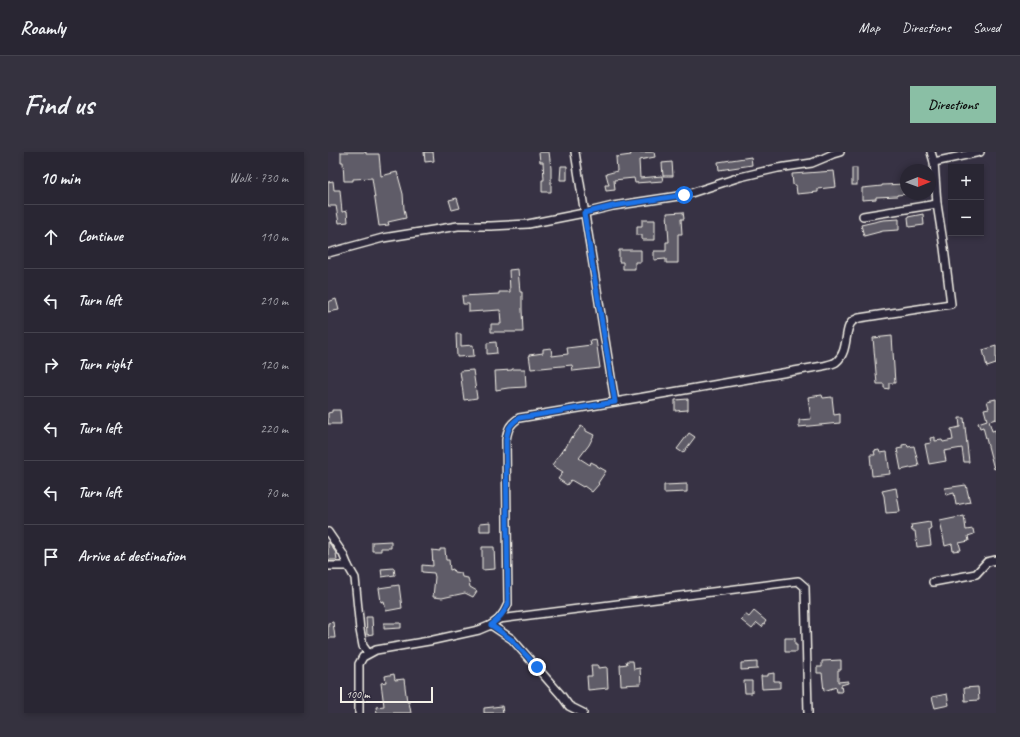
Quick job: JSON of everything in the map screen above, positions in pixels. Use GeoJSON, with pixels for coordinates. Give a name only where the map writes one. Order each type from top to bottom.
{"type":"FeatureCollection","features":[{"type":"Feature","properties":{"kind":"street"},"geometry":{"type":"LineString","coordinates":[[575,152],[615,402]]}},
{"type":"Feature","properties":{"kind":"street"},"geometry":{"type":"LineString","coordinates":[[328,253],[382,238],[458,226],[528,224],[613,206],[684,195],[740,177],[812,162],[835,152]]}},
{"type":"Feature","properties":{"kind":"street"},"geometry":{"type":"LineString","coordinates":[[359,713],[359,664],[362,657],[376,650],[429,641],[479,630],[491,625],[504,612],[508,604],[506,440],[508,429],[513,422],[519,418],[823,366],[835,362],[842,353],[846,343],[848,329],[852,321],[859,318],[951,304],[937,204],[934,162],[931,152]]}},
{"type":"Feature","properties":{"kind":"street"},"geometry":{"type":"LineString","coordinates":[[934,162],[968,153],[980,152]]}},
{"type":"Feature","properties":{"kind":"street"},"geometry":{"type":"LineString","coordinates":[[863,216],[937,204]]}},
{"type":"Feature","properties":{"kind":"street"},"geometry":{"type":"LineString","coordinates":[[328,248],[342,248]]}},
{"type":"Feature","properties":{"kind":"street"},"geometry":{"type":"LineString","coordinates":[[328,532],[343,554],[355,578],[360,630],[363,646],[368,653]]}},
{"type":"Feature","properties":{"kind":"street"},"geometry":{"type":"LineString","coordinates":[[933,582],[976,574],[987,562],[996,560]]}},
{"type":"Feature","properties":{"kind":"street"},"geometry":{"type":"LineString","coordinates":[[328,566],[348,566]]}},
{"type":"Feature","properties":{"kind":"street"},"geometry":{"type":"LineString","coordinates":[[498,619],[798,581],[805,587],[808,713]]}},
{"type":"Feature","properties":{"kind":"street"},"geometry":{"type":"LineString","coordinates":[[491,625],[512,640],[569,706],[583,713]]}},
{"type":"Feature","properties":{"kind":"building"},"geometry":{"type":"Polygon","coordinates":[[[341,152],[366,152],[366,154],[379,154],[381,176],[397,172],[403,194],[406,218],[388,222],[389,225],[379,226],[372,178],[344,181],[341,152]]]}},
{"type":"Feature","properties":{"kind":"building"},"geometry":{"type":"Polygon","coordinates":[[[424,152],[433,152],[434,161],[425,162],[424,152]]]}},
{"type":"Feature","properties":{"kind":"building"},"geometry":{"type":"Polygon","coordinates":[[[539,152],[549,152],[551,192],[542,192],[542,180],[544,180],[543,162],[540,162],[539,152]]]}},
{"type":"Feature","properties":{"kind":"building"},"geometry":{"type":"Polygon","coordinates":[[[630,152],[654,152],[655,157],[639,160],[640,178],[662,176],[663,181],[635,183],[634,178],[614,180],[615,190],[606,191],[605,185],[609,185],[606,174],[617,171],[616,157],[631,155],[630,152]]]}},
{"type":"Feature","properties":{"kind":"building"},"geometry":{"type":"Polygon","coordinates":[[[751,157],[752,165],[719,170],[718,162],[751,157]]]}},
{"type":"Feature","properties":{"kind":"building"},"geometry":{"type":"Polygon","coordinates":[[[672,162],[673,176],[663,176],[662,163],[672,162]]]}},
{"type":"Feature","properties":{"kind":"building"},"geometry":{"type":"Polygon","coordinates":[[[561,166],[567,166],[567,180],[560,180],[561,166]]]}},
{"type":"Feature","properties":{"kind":"building"},"geometry":{"type":"Polygon","coordinates":[[[852,168],[857,168],[857,185],[852,185],[852,168]]]}},
{"type":"Feature","properties":{"kind":"building"},"geometry":{"type":"Polygon","coordinates":[[[834,171],[836,187],[818,189],[818,192],[797,194],[796,185],[793,185],[792,174],[834,171]]]}},
{"type":"Feature","properties":{"kind":"building"},"geometry":{"type":"Polygon","coordinates":[[[333,181],[334,190],[340,190],[342,212],[347,211],[348,222],[339,223],[336,206],[328,206],[328,182],[333,181]]]}},
{"type":"Feature","properties":{"kind":"building"},"geometry":{"type":"Polygon","coordinates":[[[900,184],[900,195],[862,200],[862,188],[900,184]]]}},
{"type":"Feature","properties":{"kind":"building"},"geometry":{"type":"Polygon","coordinates":[[[457,198],[460,208],[452,210],[449,200],[457,198]]]}},
{"type":"Feature","properties":{"kind":"building"},"geometry":{"type":"Polygon","coordinates":[[[683,212],[684,219],[681,219],[682,234],[678,234],[678,263],[666,263],[666,259],[654,260],[654,251],[666,251],[666,242],[669,242],[667,213],[683,212]]]}},
{"type":"Feature","properties":{"kind":"building"},"geometry":{"type":"Polygon","coordinates":[[[923,214],[924,225],[909,227],[908,217],[923,214]]]}},
{"type":"Feature","properties":{"kind":"building"},"geometry":{"type":"Polygon","coordinates":[[[899,219],[899,230],[883,231],[864,236],[861,225],[883,220],[899,219]]]}},
{"type":"Feature","properties":{"kind":"building"},"geometry":{"type":"Polygon","coordinates":[[[642,220],[655,220],[655,240],[642,240],[642,235],[637,235],[637,226],[642,226],[642,220]]]}},
{"type":"Feature","properties":{"kind":"building"},"geometry":{"type":"Polygon","coordinates":[[[619,250],[641,250],[641,262],[635,262],[635,269],[623,269],[623,262],[619,262],[619,250]]]}},
{"type":"Feature","properties":{"kind":"building"},"geometry":{"type":"Polygon","coordinates":[[[518,269],[520,292],[522,292],[523,332],[491,332],[491,324],[501,324],[500,310],[469,312],[469,304],[463,304],[462,296],[510,292],[509,270],[518,269]]]}},
{"type":"Feature","properties":{"kind":"building"},"geometry":{"type":"Polygon","coordinates":[[[336,299],[339,310],[328,312],[328,302],[336,299]]]}},
{"type":"Feature","properties":{"kind":"building"},"geometry":{"type":"Polygon","coordinates":[[[456,334],[461,334],[461,346],[473,345],[474,356],[457,357],[456,334]]]}},
{"type":"Feature","properties":{"kind":"building"},"geometry":{"type":"Polygon","coordinates":[[[892,336],[895,383],[889,383],[889,389],[884,388],[884,384],[877,384],[873,338],[892,336]]]}},
{"type":"Feature","properties":{"kind":"building"},"geometry":{"type":"Polygon","coordinates":[[[596,339],[600,368],[573,371],[572,365],[531,369],[529,355],[543,353],[543,349],[551,348],[552,356],[568,354],[567,348],[591,345],[590,340],[596,339]]]}},
{"type":"Feature","properties":{"kind":"building"},"geometry":{"type":"Polygon","coordinates":[[[496,342],[497,353],[487,354],[487,343],[496,342]]]}},
{"type":"Feature","properties":{"kind":"building"},"geometry":{"type":"Polygon","coordinates":[[[996,346],[996,364],[987,367],[983,350],[996,346]]]}},
{"type":"Feature","properties":{"kind":"building"},"geometry":{"type":"Polygon","coordinates":[[[525,369],[526,387],[496,390],[495,371],[525,369]]]}},
{"type":"Feature","properties":{"kind":"building"},"geometry":{"type":"Polygon","coordinates":[[[473,370],[477,398],[464,400],[460,371],[473,370]]]}},
{"type":"Feature","properties":{"kind":"building"},"geometry":{"type":"Polygon","coordinates":[[[822,395],[823,398],[832,397],[834,415],[840,414],[840,423],[799,427],[799,420],[811,419],[808,397],[822,395]]]}},
{"type":"Feature","properties":{"kind":"building"},"geometry":{"type":"Polygon","coordinates":[[[688,399],[688,410],[675,411],[675,400],[688,399]]]}},
{"type":"Feature","properties":{"kind":"building"},"geometry":{"type":"Polygon","coordinates":[[[996,399],[996,419],[989,421],[992,431],[996,430],[996,468],[994,469],[983,427],[980,428],[978,423],[987,420],[984,409],[989,408],[987,401],[996,399]]]}},
{"type":"Feature","properties":{"kind":"building"},"geometry":{"type":"Polygon","coordinates":[[[332,410],[340,410],[341,424],[328,424],[328,413],[332,412],[332,410]]]}},
{"type":"Feature","properties":{"kind":"building"},"geometry":{"type":"Polygon","coordinates":[[[959,418],[964,418],[969,462],[964,462],[962,448],[944,451],[946,461],[929,464],[925,444],[931,443],[930,438],[935,437],[935,441],[942,440],[943,442],[953,440],[951,429],[960,427],[959,418]]]}},
{"type":"Feature","properties":{"kind":"building"},"geometry":{"type":"Polygon","coordinates":[[[581,426],[586,429],[586,431],[594,435],[589,445],[579,458],[590,465],[591,462],[606,471],[598,483],[599,484],[592,492],[584,486],[583,487],[571,480],[567,485],[558,479],[563,472],[552,465],[564,448],[565,449],[571,437],[572,438],[581,426]]]}},
{"type":"Feature","properties":{"kind":"building"},"geometry":{"type":"Polygon","coordinates":[[[689,433],[695,437],[683,453],[677,449],[689,433]]]}},
{"type":"Feature","properties":{"kind":"building"},"geometry":{"type":"Polygon","coordinates":[[[907,444],[908,447],[914,446],[919,466],[901,470],[897,449],[902,448],[902,445],[907,444]]]}},
{"type":"Feature","properties":{"kind":"building"},"geometry":{"type":"Polygon","coordinates":[[[879,450],[880,453],[887,452],[890,474],[872,476],[870,455],[875,455],[874,451],[879,450]]]}},
{"type":"Feature","properties":{"kind":"building"},"geometry":{"type":"Polygon","coordinates":[[[687,484],[687,492],[664,493],[664,485],[687,484]]]}},
{"type":"Feature","properties":{"kind":"building"},"geometry":{"type":"Polygon","coordinates":[[[966,485],[970,502],[956,505],[954,493],[946,495],[945,488],[966,485]]]}},
{"type":"Feature","properties":{"kind":"building"},"geometry":{"type":"Polygon","coordinates":[[[896,488],[900,512],[886,513],[882,491],[896,488]]]}},
{"type":"Feature","properties":{"kind":"building"},"geometry":{"type":"Polygon","coordinates":[[[964,516],[966,530],[973,529],[974,534],[968,536],[969,541],[959,543],[961,550],[953,551],[952,544],[945,546],[940,521],[964,516]]]}},
{"type":"Feature","properties":{"kind":"building"},"geometry":{"type":"Polygon","coordinates":[[[491,522],[491,531],[480,531],[480,523],[491,522]]]}},
{"type":"Feature","properties":{"kind":"building"},"geometry":{"type":"Polygon","coordinates":[[[930,522],[931,529],[929,530],[931,545],[917,547],[915,531],[912,531],[911,525],[930,522]]]}},
{"type":"Feature","properties":{"kind":"building"},"geometry":{"type":"Polygon","coordinates":[[[328,541],[336,553],[337,560],[328,560],[328,541]]]}},
{"type":"Feature","properties":{"kind":"building"},"geometry":{"type":"Polygon","coordinates":[[[391,541],[391,548],[381,548],[381,551],[372,551],[372,542],[391,541]]]}},
{"type":"Feature","properties":{"kind":"building"},"geometry":{"type":"Polygon","coordinates":[[[482,547],[494,547],[495,569],[482,570],[482,547]]]}},
{"type":"Feature","properties":{"kind":"building"},"geometry":{"type":"Polygon","coordinates":[[[440,549],[445,549],[446,560],[449,560],[450,570],[453,569],[454,572],[461,573],[462,577],[468,578],[470,587],[477,591],[473,597],[465,593],[442,598],[433,597],[434,573],[422,572],[422,565],[433,566],[432,550],[440,551],[440,549]]]}},
{"type":"Feature","properties":{"kind":"building"},"geometry":{"type":"Polygon","coordinates":[[[394,568],[395,575],[382,577],[381,569],[394,568]]]}},
{"type":"Feature","properties":{"kind":"building"},"geometry":{"type":"Polygon","coordinates":[[[399,585],[402,608],[386,611],[384,601],[381,602],[379,588],[399,585]]]}},
{"type":"Feature","properties":{"kind":"building"},"geometry":{"type":"Polygon","coordinates":[[[754,611],[766,621],[762,627],[757,623],[752,629],[741,620],[745,614],[749,617],[754,611]]]}},
{"type":"Feature","properties":{"kind":"building"},"geometry":{"type":"Polygon","coordinates":[[[366,617],[372,617],[373,634],[367,635],[366,617]]]}},
{"type":"Feature","properties":{"kind":"building"},"geometry":{"type":"Polygon","coordinates":[[[333,622],[335,638],[329,638],[328,623],[333,622]]]}},
{"type":"Feature","properties":{"kind":"building"},"geometry":{"type":"Polygon","coordinates":[[[384,623],[401,623],[401,628],[384,629],[384,623]]]}},
{"type":"Feature","properties":{"kind":"building"},"geometry":{"type":"Polygon","coordinates":[[[785,638],[795,638],[797,652],[785,652],[785,638]]]}},
{"type":"Feature","properties":{"kind":"building"},"geometry":{"type":"Polygon","coordinates":[[[841,660],[841,670],[838,670],[838,682],[848,681],[848,683],[841,685],[842,692],[837,692],[836,687],[824,691],[822,673],[817,673],[817,667],[822,667],[822,661],[841,660]]]}},
{"type":"Feature","properties":{"kind":"building"},"geometry":{"type":"Polygon","coordinates":[[[626,661],[633,661],[634,669],[640,668],[641,684],[621,685],[620,665],[627,664],[626,661]]]}},
{"type":"Feature","properties":{"kind":"building"},"geometry":{"type":"Polygon","coordinates":[[[757,662],[757,669],[741,670],[741,663],[757,662]]]}},
{"type":"Feature","properties":{"kind":"building"},"geometry":{"type":"Polygon","coordinates":[[[591,665],[598,665],[598,668],[607,667],[608,688],[588,690],[587,676],[592,676],[591,665]]]}},
{"type":"Feature","properties":{"kind":"building"},"geometry":{"type":"Polygon","coordinates":[[[774,673],[774,681],[780,681],[780,688],[762,689],[761,676],[768,676],[768,674],[774,673]]]}},
{"type":"Feature","properties":{"kind":"building"},"geometry":{"type":"Polygon","coordinates":[[[394,674],[395,680],[404,679],[407,702],[409,702],[411,713],[377,713],[376,707],[384,706],[381,683],[386,682],[385,676],[394,674]]]}},
{"type":"Feature","properties":{"kind":"building"},"geometry":{"type":"Polygon","coordinates":[[[744,681],[752,681],[752,693],[745,693],[744,681]]]}},
{"type":"Feature","properties":{"kind":"building"},"geometry":{"type":"Polygon","coordinates":[[[978,687],[979,700],[965,701],[964,688],[978,687]]]}},
{"type":"Feature","properties":{"kind":"building"},"geometry":{"type":"Polygon","coordinates":[[[947,694],[949,705],[935,708],[932,697],[947,694]]]}},
{"type":"Feature","properties":{"kind":"building"},"geometry":{"type":"Polygon","coordinates":[[[502,706],[503,713],[484,713],[484,708],[502,706]]]}},
{"type":"Feature","properties":{"kind":"route"},"geometry":{"type":"LineString","coordinates":[[537,667],[512,640],[491,625],[504,612],[508,604],[506,440],[508,429],[513,422],[519,418],[615,402],[584,213],[613,206],[684,195]]}}]}
